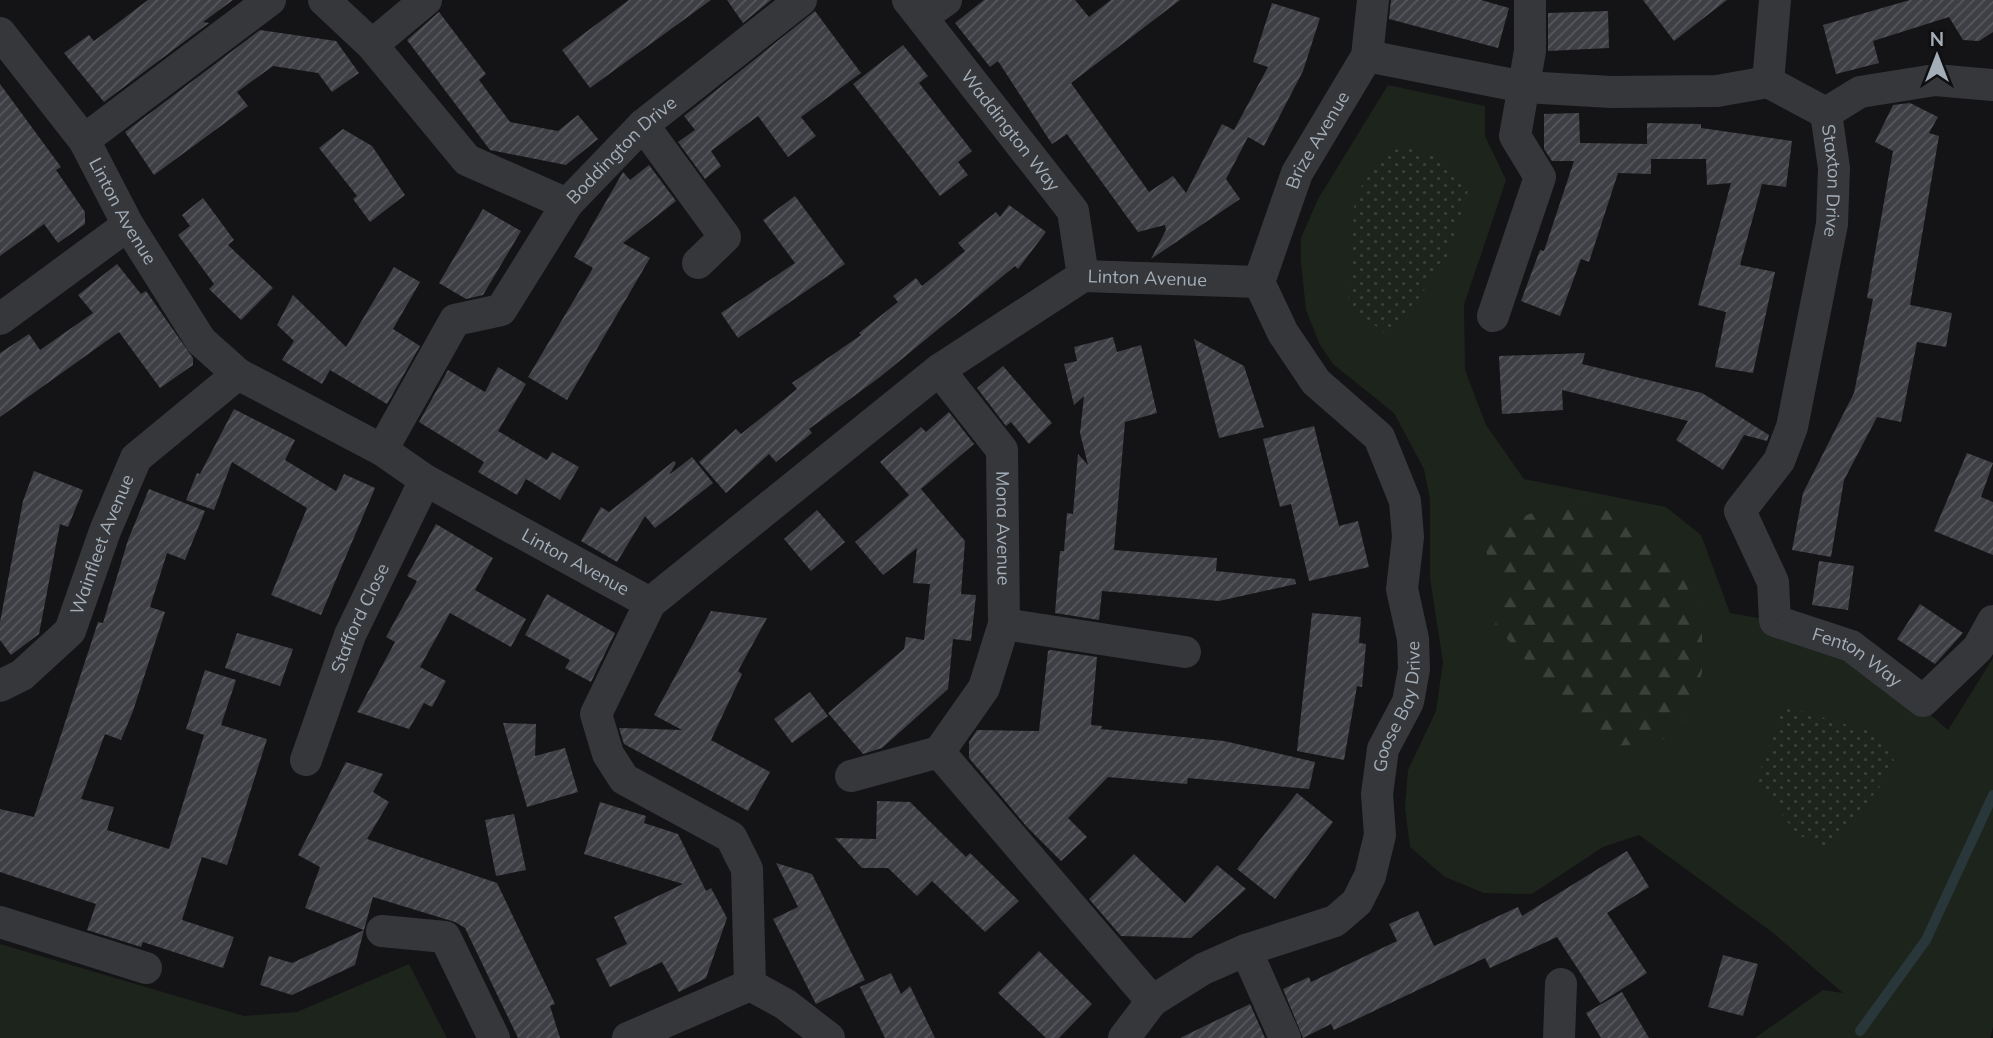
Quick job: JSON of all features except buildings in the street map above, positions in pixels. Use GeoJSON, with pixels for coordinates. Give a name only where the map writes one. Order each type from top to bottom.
{"type":"FeatureCollection","features":[{"type":"Feature","properties":{"kind":"street"},"geometry":{"type":"LineString","coordinates":[[84,141],[270,0]]}},
{"type":"Feature","properties":{"kind":"street","name":"Boddington Drive"},"geometry":{"type":"LineString","coordinates":[[324,0],[372,45],[467,160],[566,204],[643,125],[801,0]]}},
{"type":"Feature","properties":{"kind":"street"},"geometry":{"type":"LineString","coordinates":[[372,45],[426,0]]}},
{"type":"Feature","properties":{"kind":"street","name":"Brize Avenue"},"geometry":{"type":"LineString","coordinates":[[1259,282],[1297,173],[1367,56],[1373,0]]}},
{"type":"Feature","properties":{"kind":"street"},"geometry":{"type":"LineString","coordinates":[[1493,316],[1541,177],[1516,136],[1530,51],[1530,0]]}},
{"type":"Feature","properties":{"kind":"street"},"geometry":{"type":"LineString","coordinates":[[1367,56],[1524,87],[1611,92],[1717,91],[1768,82],[1775,0]]}},
{"type":"Feature","properties":{"kind":"street","name":"Waddington Way"},"geometry":{"type":"LineString","coordinates":[[925,6],[1073,211],[1083,276]]}},
{"type":"Feature","properties":{"kind":"street","name":"Linton Avenue"},"geometry":{"type":"LineString","coordinates":[[0,33],[84,141],[128,225],[201,341],[238,374],[382,450],[425,480],[650,603],[939,370],[1083,276],[1259,282]]}},
{"type":"Feature","properties":{"kind":"street"},"geometry":{"type":"LineString","coordinates":[[1826,113],[1860,92],[1935,80],[1993,85]]}},
{"type":"Feature","properties":{"kind":"street","name":"Staxton Drive"},"geometry":{"type":"LineString","coordinates":[[1748,531],[1740,511],[1779,461],[1792,427],[1832,223],[1833,168],[1826,113],[1768,82]]}},
{"type":"Feature","properties":{"kind":"street"},"geometry":{"type":"LineString","coordinates":[[643,125],[725,237],[698,263]]}},
{"type":"Feature","properties":{"kind":"street"},"geometry":{"type":"LineString","coordinates":[[382,450],[455,320],[501,310],[566,204]]}},
{"type":"Feature","properties":{"kind":"street"},"geometry":{"type":"LineString","coordinates":[[0,319],[128,225]]}},
{"type":"Feature","properties":{"kind":"street","name":"Goose Bay Drive"},"geometry":{"type":"LineString","coordinates":[[1124,1038],[1152,1001],[1203,969],[1245,950],[1335,921],[1357,902],[1370,876],[1380,835],[1377,794],[1384,749],[1408,702],[1414,669],[1413,639],[1402,589],[1408,537],[1405,501],[1379,437],[1316,382],[1283,333],[1259,282]]}},
{"type":"Feature","properties":{"kind":"street","name":"Mona Avenue"},"geometry":{"type":"LineString","coordinates":[[939,370],[1002,450],[1003,624],[984,688],[939,752]]}},
{"type":"Feature","properties":{"kind":"street","name":"Wainfleet Avenue"},"geometry":{"type":"LineString","coordinates":[[0,686],[22,675],[69,631],[105,531],[136,458],[238,374]]}},
{"type":"Feature","properties":{"kind":"street","name":"Stafford Close"},"geometry":{"type":"LineString","coordinates":[[306,760],[350,635],[425,480]]}},
{"type":"Feature","properties":{"kind":"street","name":"Fenton Way"},"geometry":{"type":"LineString","coordinates":[[1748,531],[1773,582],[1775,621],[1851,646],[1923,701],[1978,648],[1993,621]]}},
{"type":"Feature","properties":{"kind":"street"},"geometry":{"type":"LineString","coordinates":[[650,603],[596,714],[608,754],[624,779],[731,837],[747,869],[750,985]]}},
{"type":"Feature","properties":{"kind":"street"},"geometry":{"type":"LineString","coordinates":[[1003,624],[1185,652]]}},
{"type":"Feature","properties":{"kind":"street"},"geometry":{"type":"LineString","coordinates":[[851,776],[939,752],[1152,1001]]}},
{"type":"Feature","properties":{"kind":"street"},"geometry":{"type":"LineString","coordinates":[[0,922],[146,968]]}},
{"type":"Feature","properties":{"kind":"street"},"geometry":{"type":"LineString","coordinates":[[382,931],[445,937],[494,1038]]}},
{"type":"Feature","properties":{"kind":"street"},"geometry":{"type":"LineString","coordinates":[[1245,950],[1285,1038]]}},
{"type":"Feature","properties":{"kind":"street"},"geometry":{"type":"LineString","coordinates":[[1559,1038],[1561,984]]}},
{"type":"Feature","properties":{"kind":"street"},"geometry":{"type":"LineString","coordinates":[[628,1038],[750,985]]}},
{"type":"Feature","properties":{"kind":"street"},"geometry":{"type":"LineString","coordinates":[[750,985],[785,1004],[829,1038]]}},
{"type":"Feature","properties":{"kind":"green space"},"geometry":{"type":"Polygon","coordinates":[[[1388,85],[1485,106],[1485,136],[1506,180],[1464,305],[1465,370],[1486,425],[1524,479],[1666,507],[1701,535],[1730,613],[1775,621],[1851,646],[1948,730],[1993,658],[1993,1027],[1990,1038],[1755,1038],[1823,990],[1843,993],[1772,932],[1639,835],[1603,847],[1532,894],[1484,893],[1445,877],[1410,847],[1405,808],[1408,770],[1436,711],[1443,662],[1430,578],[1430,499],[1424,469],[1394,413],[1333,364],[1320,345],[1306,310],[1301,263],[1301,238],[1318,199],[1388,85]]]}},
{"type":"Feature","properties":{"kind":"green space"},"geometry":{"type":"Polygon","coordinates":[[[1405,147],[1433,156],[1470,184],[1447,258],[1412,307],[1386,334],[1348,304],[1355,196],[1383,154],[1405,147]]]}},
{"type":"Feature","properties":{"kind":"green space"},"geometry":{"type":"Polygon","coordinates":[[[1562,501],[1592,503],[1638,527],[1672,558],[1702,616],[1702,672],[1690,714],[1659,743],[1614,746],[1576,730],[1549,687],[1495,625],[1499,593],[1482,542],[1505,524],[1562,501]]]}},
{"type":"Feature","properties":{"kind":"green space"},"geometry":{"type":"Polygon","coordinates":[[[1783,706],[1876,733],[1897,765],[1830,849],[1798,835],[1756,782],[1783,706]]]}},
{"type":"Feature","properties":{"kind":"green space"},"geometry":{"type":"Polygon","coordinates":[[[0,944],[244,1016],[297,1012],[409,964],[447,1038],[0,1038],[0,944]]]}},
{"type":"Feature","properties":{"kind":"waterway"},"geometry":{"type":"LineString","coordinates":[[1860,1031],[1926,940],[1993,795]]}}]}
